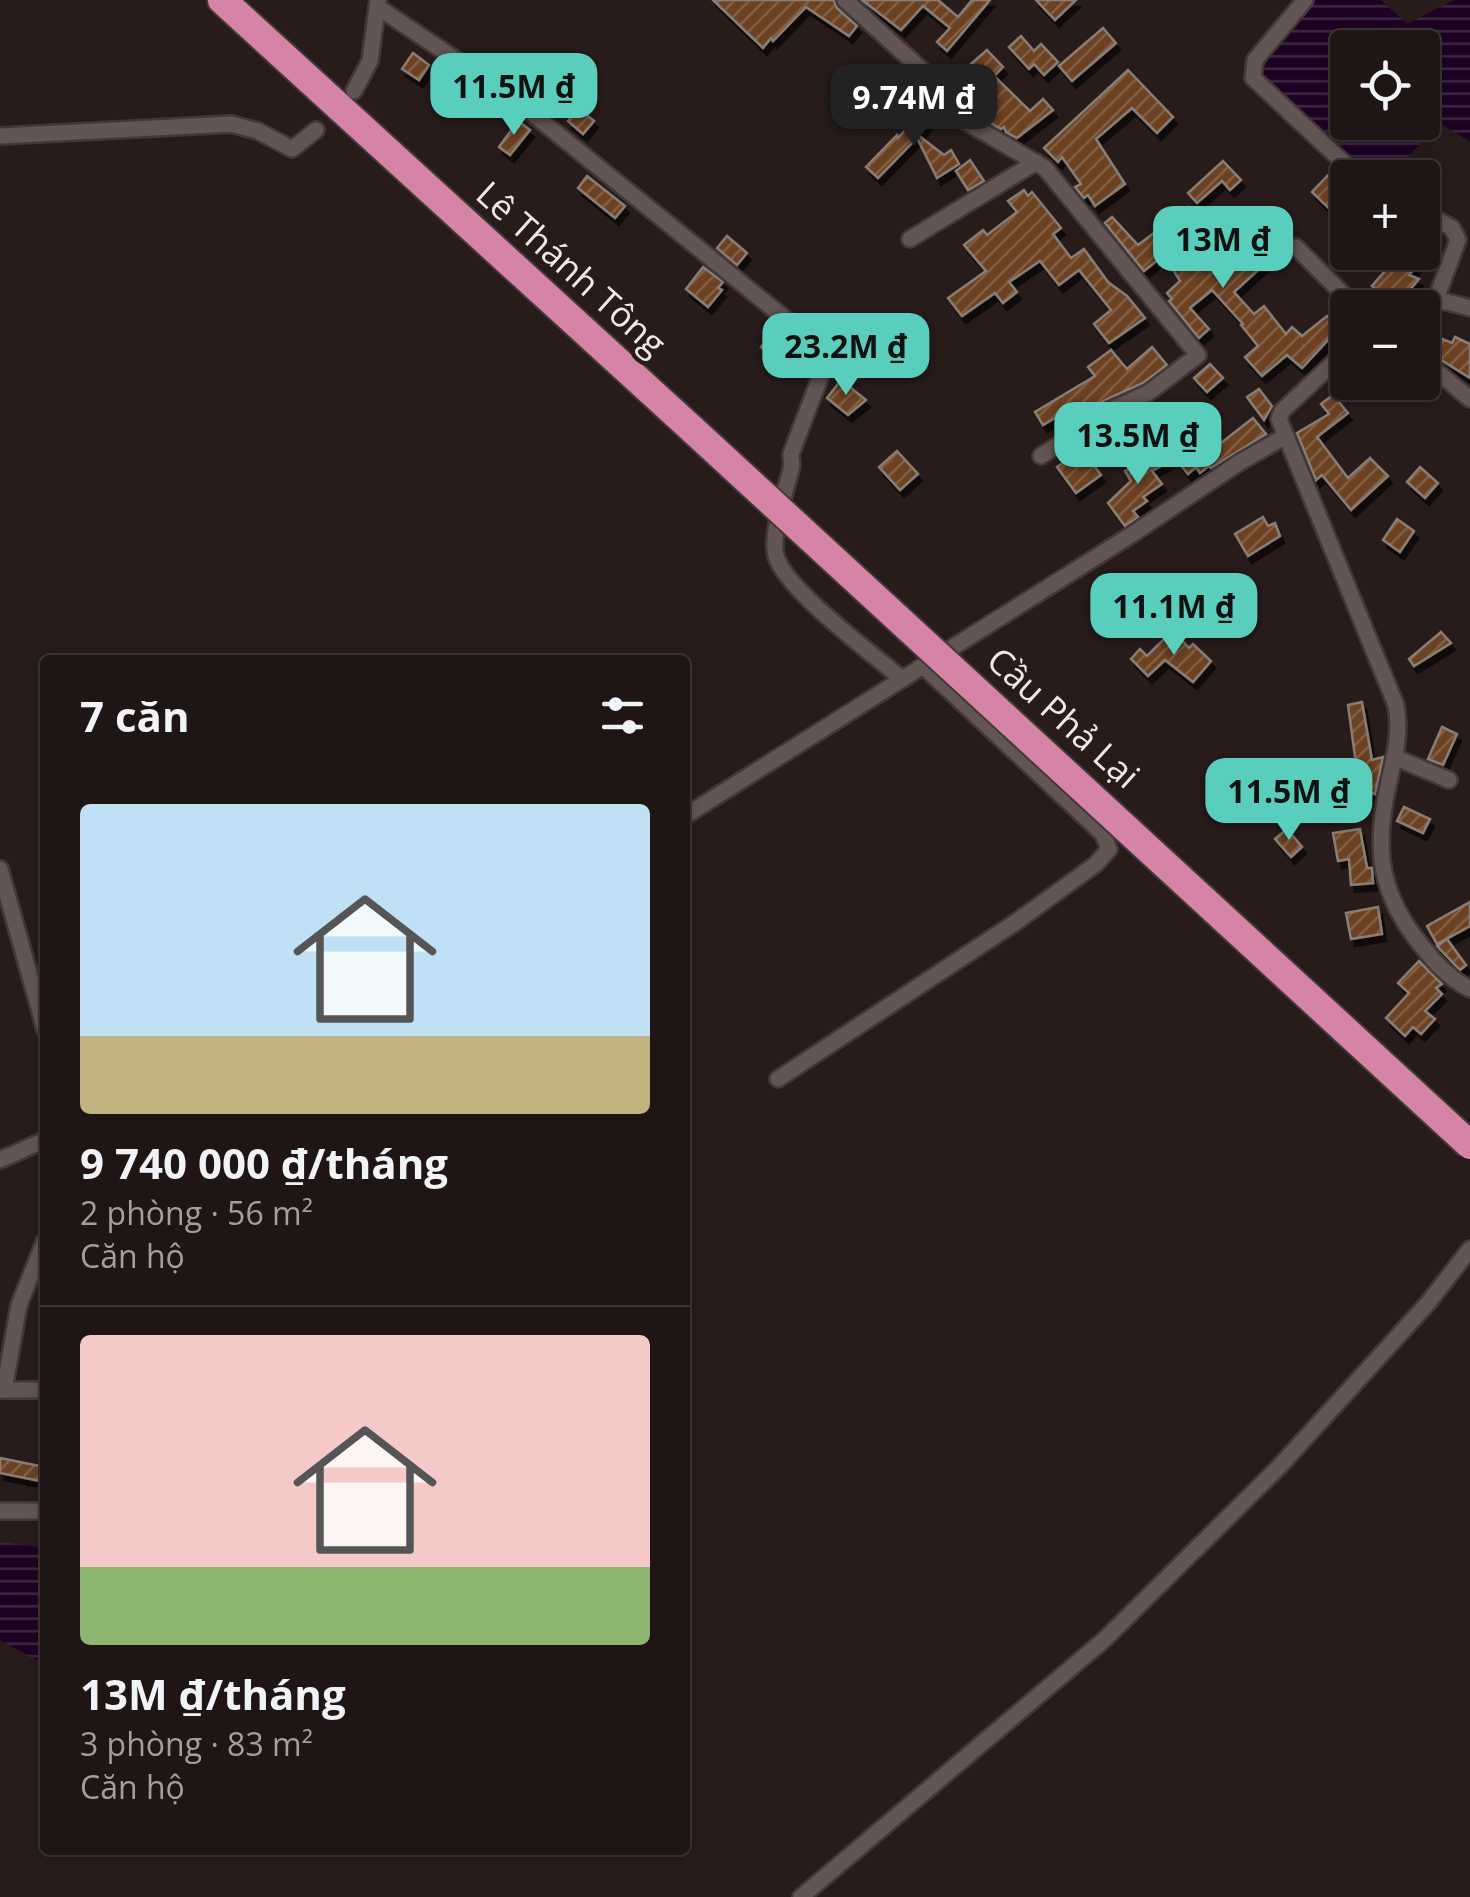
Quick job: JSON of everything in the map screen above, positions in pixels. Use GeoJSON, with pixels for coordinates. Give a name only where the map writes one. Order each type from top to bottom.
{"type":"FeatureCollection","features":[{"type":"Feature","properties":{"kind":"highway","name":"Lê Thánh Tông"},"geometry":{"type":"LineString","coordinates":[[222,0],[692,430]]}},
{"type":"Feature","properties":{"kind":"highway","name":"Cầu Phả Lại"},"geometry":{"type":"LineString","coordinates":[[692,430],[1470,1144]]}},
{"type":"Feature","properties":{"kind":"street"},"geometry":{"type":"LineString","coordinates":[[845,0],[922,70],[963,120],[1036,162],[1055,178],[1198,355],[1148,393],[1110,410],[1041,456]]}},
{"type":"Feature","properties":{"kind":"street"},"geometry":{"type":"LineString","coordinates":[[1305,0],[1255,60],[1253,78],[1341,160]]}},
{"type":"Feature","properties":{"kind":"street"},"geometry":{"type":"LineString","coordinates":[[354,90],[370,60],[379,4],[512,98],[819,346],[826,362],[790,454],[792,465],[775,540],[776,555],[788,578],[902,679]]}},
{"type":"Feature","properties":{"kind":"street"},"geometry":{"type":"LineString","coordinates":[[0,136],[232,124],[258,131],[292,148],[316,130]]}},
{"type":"Feature","properties":{"kind":"street"},"geometry":{"type":"LineString","coordinates":[[910,240],[1036,162]]}},
{"type":"Feature","properties":{"kind":"street"},"geometry":{"type":"LineString","coordinates":[[1439,290],[1458,240],[1452,228],[1440,221]]}},
{"type":"Feature","properties":{"kind":"street"},"geometry":{"type":"LineString","coordinates":[[1296,247],[1339,290]]}},
{"type":"Feature","properties":{"kind":"street"},"geometry":{"type":"LineString","coordinates":[[1440,300],[1470,308]]}},
{"type":"Feature","properties":{"kind":"street"},"geometry":{"type":"LineString","coordinates":[[1330,366],[1280,414],[1284,438],[1396,705],[1399,737],[1380,847],[1383,876],[1395,910],[1425,951],[1442,970],[1470,989]]}},
{"type":"Feature","properties":{"kind":"street"},"geometry":{"type":"LineString","coordinates":[[1440,374],[1470,399]]}},
{"type":"Feature","properties":{"kind":"street"},"geometry":{"type":"LineString","coordinates":[[690,813],[1240,462],[1284,438]]}},
{"type":"Feature","properties":{"kind":"street"},"geometry":{"type":"LineString","coordinates":[[778,1079],[1016,922],[1096,864],[1109,849],[1104,834],[923,666]]}},
{"type":"Feature","properties":{"kind":"street"},"geometry":{"type":"LineString","coordinates":[[1394,757],[1448,780]]}},
{"type":"Feature","properties":{"kind":"street"},"geometry":{"type":"LineString","coordinates":[[0,869],[40,1012]]}},
{"type":"Feature","properties":{"kind":"street"},"geometry":{"type":"LineString","coordinates":[[0,1160],[40,1142]]}},
{"type":"Feature","properties":{"kind":"street"},"geometry":{"type":"LineString","coordinates":[[802,1897],[1105,1639],[1278,1467],[1428,1303],[1470,1249]]}},
{"type":"Feature","properties":{"kind":"street"},"geometry":{"type":"LineString","coordinates":[[40,1253],[15,1320],[2,1390],[40,1390]]}},
{"type":"Feature","properties":{"kind":"street"},"geometry":{"type":"LineString","coordinates":[[0,1511],[40,1511]]}},
{"type":"Feature","properties":{"kind":"shaded area"},"geometry":{"type":"Polygon","coordinates":[[[1305,0],[1381,0],[1407,24],[1454,0],[1470,0],[1470,142],[1440,123],[1440,30],[1330,30],[1330,140],[1424,140],[1405,160],[1345,160],[1262,77],[1266,64],[1260,54],[1305,0]]]}},
{"type":"Feature","properties":{"kind":"shaded area"},"geometry":{"type":"Polygon","coordinates":[[[0,1542],[40,1547],[40,1662],[0,1640],[0,1542]]]}},
{"type":"Feature","properties":{"kind":"building"},"geometry":{"type":"Polygon","coordinates":[[[713,0],[834,0],[837,8],[857,26],[849,36],[806,7],[763,48],[713,0]]]}},
{"type":"Feature","properties":{"kind":"building"},"geometry":{"type":"Polygon","coordinates":[[[862,0],[938,0],[958,17],[972,0],[990,0],[947,51],[937,42],[950,28],[923,6],[901,30],[862,0]]]}},
{"type":"Feature","properties":{"kind":"building"},"geometry":{"type":"Polygon","coordinates":[[[1036,0],[1076,0],[1055,20],[1036,0]]]}},
{"type":"Feature","properties":{"kind":"building"},"geometry":{"type":"Polygon","coordinates":[[[1103,28],[1116,43],[1072,81],[1059,66],[1103,28]]]}},
{"type":"Feature","properties":{"kind":"building"},"geometry":{"type":"Polygon","coordinates":[[[1021,36],[1034,51],[1041,44],[1058,62],[1044,75],[1034,64],[1029,69],[1009,47],[1021,36]]]}},
{"type":"Feature","properties":{"kind":"building"},"geometry":{"type":"Polygon","coordinates":[[[987,50],[1003,67],[994,76],[1030,111],[1043,99],[1053,110],[1017,138],[1004,127],[1001,129],[970,111],[948,84],[987,50]]]}},
{"type":"Feature","properties":{"kind":"building"},"geometry":{"type":"Polygon","coordinates":[[[413,53],[429,65],[419,80],[402,69],[413,53]]]}},
{"type":"Feature","properties":{"kind":"building"},"geometry":{"type":"Polygon","coordinates":[[[894,67],[910,84],[875,118],[864,97],[894,67]]]}},
{"type":"Feature","properties":{"kind":"building"},"geometry":{"type":"Polygon","coordinates":[[[1128,70],[1173,117],[1157,133],[1132,108],[1096,139],[1125,184],[1095,206],[1088,195],[1084,198],[1075,187],[1081,184],[1062,157],[1058,162],[1044,148],[1128,70]]]}},
{"type":"Feature","properties":{"kind":"building"},"geometry":{"type":"Polygon","coordinates":[[[927,105],[936,112],[918,135],[944,155],[951,150],[959,164],[937,178],[917,138],[878,178],[866,167],[927,105]]]}},
{"type":"Feature","properties":{"kind":"building"},"geometry":{"type":"Polygon","coordinates":[[[578,108],[594,121],[583,134],[568,121],[578,108]]]}},
{"type":"Feature","properties":{"kind":"building"},"geometry":{"type":"Polygon","coordinates":[[[518,121],[530,130],[510,155],[499,147],[518,121]]]}},
{"type":"Feature","properties":{"kind":"building"},"geometry":{"type":"Polygon","coordinates":[[[970,160],[984,181],[968,190],[956,171],[970,160]]]}},
{"type":"Feature","properties":{"kind":"building"},"geometry":{"type":"Polygon","coordinates":[[[1223,161],[1241,180],[1230,190],[1222,181],[1197,203],[1188,193],[1223,161]]]}},
{"type":"Feature","properties":{"kind":"building"},"geometry":{"type":"Polygon","coordinates":[[[1330,173],[1330,209],[1312,192],[1330,173]]]}},
{"type":"Feature","properties":{"kind":"building"},"geometry":{"type":"Polygon","coordinates":[[[587,176],[625,206],[615,218],[578,188],[587,176]]]}},
{"type":"Feature","properties":{"kind":"building"},"geometry":{"type":"Polygon","coordinates":[[[1024,190],[1028,196],[1032,192],[1061,228],[1053,234],[1071,258],[1084,249],[1108,282],[1127,296],[1145,318],[1109,343],[1094,324],[1111,310],[1079,270],[1059,285],[1040,261],[1009,282],[1017,292],[1003,303],[995,293],[962,316],[948,298],[986,271],[964,245],[983,230],[987,235],[1017,212],[1008,201],[1024,190]]]}},
{"type":"Feature","properties":{"kind":"building"},"geometry":{"type":"Polygon","coordinates":[[[1188,207],[1208,229],[1197,239],[1222,280],[1256,249],[1268,261],[1234,292],[1254,314],[1264,306],[1286,334],[1292,327],[1302,336],[1327,316],[1330,340],[1302,368],[1287,355],[1262,376],[1245,357],[1258,346],[1212,290],[1190,308],[1209,329],[1199,338],[1169,301],[1172,299],[1167,293],[1180,281],[1164,255],[1144,271],[1105,223],[1112,217],[1138,245],[1188,207]]]}},
{"type":"Feature","properties":{"kind":"building"},"geometry":{"type":"Polygon","coordinates":[[[727,236],[747,253],[737,265],[717,248],[727,236]]]}},
{"type":"Feature","properties":{"kind":"building"},"geometry":{"type":"Polygon","coordinates":[[[703,267],[723,282],[718,288],[722,290],[708,307],[686,289],[703,267]]]}},
{"type":"Feature","properties":{"kind":"building"},"geometry":{"type":"Polygon","coordinates":[[[1413,270],[1409,275],[1419,279],[1410,290],[1377,290],[1372,286],[1385,271],[1413,270]]]}},
{"type":"Feature","properties":{"kind":"building"},"geometry":{"type":"Polygon","coordinates":[[[774,331],[792,345],[778,362],[761,347],[774,331]]]}},
{"type":"Feature","properties":{"kind":"building"},"geometry":{"type":"Polygon","coordinates":[[[1455,337],[1470,344],[1470,378],[1440,359],[1440,338],[1452,343],[1455,337]]]}},
{"type":"Feature","properties":{"kind":"building"},"geometry":{"type":"Polygon","coordinates":[[[1152,347],[1167,365],[1143,383],[1067,423],[1062,414],[1043,425],[1035,412],[1095,376],[1088,367],[1111,350],[1127,369],[1152,347]]]}},
{"type":"Feature","properties":{"kind":"building"},"geometry":{"type":"Polygon","coordinates":[[[1210,364],[1223,378],[1207,392],[1194,378],[1210,364]]]}},
{"type":"Feature","properties":{"kind":"building"},"geometry":{"type":"Polygon","coordinates":[[[841,380],[866,400],[848,415],[827,398],[841,380]]]}},
{"type":"Feature","properties":{"kind":"building"},"geometry":{"type":"Polygon","coordinates":[[[1259,389],[1272,406],[1264,420],[1247,397],[1259,389]]]}},
{"type":"Feature","properties":{"kind":"building"},"geometry":{"type":"Polygon","coordinates":[[[1330,397],[1348,413],[1317,437],[1348,478],[1370,458],[1388,476],[1351,510],[1322,475],[1316,480],[1297,433],[1329,414],[1321,404],[1330,397]]]}},
{"type":"Feature","properties":{"kind":"building"},"geometry":{"type":"Polygon","coordinates":[[[1253,418],[1266,434],[1211,468],[1200,473],[1196,467],[1188,474],[1173,456],[1191,442],[1197,450],[1207,443],[1212,450],[1253,418]]]}},
{"type":"Feature","properties":{"kind":"building"},"geometry":{"type":"Polygon","coordinates":[[[1082,449],[1101,475],[1076,493],[1057,467],[1082,449]]]}},
{"type":"Feature","properties":{"kind":"building"},"geometry":{"type":"Polygon","coordinates":[[[1166,449],[1172,460],[1152,471],[1162,484],[1143,497],[1147,501],[1133,511],[1138,517],[1125,526],[1108,503],[1131,481],[1125,471],[1166,449]]]}},
{"type":"Feature","properties":{"kind":"building"},"geometry":{"type":"Polygon","coordinates":[[[897,451],[918,474],[900,490],[879,467],[897,451]]]}},
{"type":"Feature","properties":{"kind":"building"},"geometry":{"type":"Polygon","coordinates":[[[1420,467],[1438,483],[1425,498],[1407,482],[1420,467]]]}},
{"type":"Feature","properties":{"kind":"building"},"geometry":{"type":"Polygon","coordinates":[[[1263,517],[1268,526],[1275,523],[1280,536],[1248,556],[1235,534],[1263,517]]]}},
{"type":"Feature","properties":{"kind":"building"},"geometry":{"type":"Polygon","coordinates":[[[1397,519],[1414,531],[1400,552],[1383,540],[1397,519]]]}},
{"type":"Feature","properties":{"kind":"building"},"geometry":{"type":"Polygon","coordinates":[[[1173,630],[1189,648],[1193,644],[1211,661],[1193,682],[1165,660],[1148,676],[1131,659],[1140,649],[1147,656],[1173,630]]]}},
{"type":"Feature","properties":{"kind":"building"},"geometry":{"type":"Polygon","coordinates":[[[1441,632],[1451,643],[1414,666],[1409,659],[1441,632]]]}},
{"type":"Feature","properties":{"kind":"building"},"geometry":{"type":"Polygon","coordinates":[[[1362,702],[1372,760],[1383,757],[1375,794],[1369,792],[1360,813],[1335,802],[1348,766],[1356,764],[1348,705],[1362,702]]]}},
{"type":"Feature","properties":{"kind":"building"},"geometry":{"type":"Polygon","coordinates":[[[1442,727],[1457,734],[1443,765],[1428,759],[1442,727]]]}},
{"type":"Feature","properties":{"kind":"building"},"geometry":{"type":"Polygon","coordinates":[[[1404,807],[1430,819],[1423,833],[1397,821],[1404,807]]]}},
{"type":"Feature","properties":{"kind":"building"},"geometry":{"type":"Polygon","coordinates":[[[1287,829],[1302,847],[1291,857],[1275,839],[1287,829]]]}},
{"type":"Feature","properties":{"kind":"building"},"geometry":{"type":"Polygon","coordinates":[[[1360,829],[1373,883],[1351,885],[1349,859],[1338,861],[1333,833],[1360,829]]]}},
{"type":"Feature","properties":{"kind":"building"},"geometry":{"type":"Polygon","coordinates":[[[1470,902],[1470,926],[1437,944],[1427,926],[1470,902]]]}},
{"type":"Feature","properties":{"kind":"building"},"geometry":{"type":"Polygon","coordinates":[[[1378,907],[1382,934],[1351,939],[1346,913],[1378,907]]]}},
{"type":"Feature","properties":{"kind":"building"},"geometry":{"type":"Polygon","coordinates":[[[1447,939],[1466,965],[1460,970],[1437,946],[1447,939]]]}},
{"type":"Feature","properties":{"kind":"building"},"geometry":{"type":"Polygon","coordinates":[[[1419,961],[1442,984],[1436,988],[1442,994],[1425,1011],[1435,1019],[1421,1034],[1413,1027],[1405,1036],[1386,1018],[1409,993],[1398,983],[1419,961]]]}},
{"type":"Feature","properties":{"kind":"building"},"geometry":{"type":"Polygon","coordinates":[[[0,1458],[40,1466],[40,1481],[0,1473],[0,1458]]]}}]}
